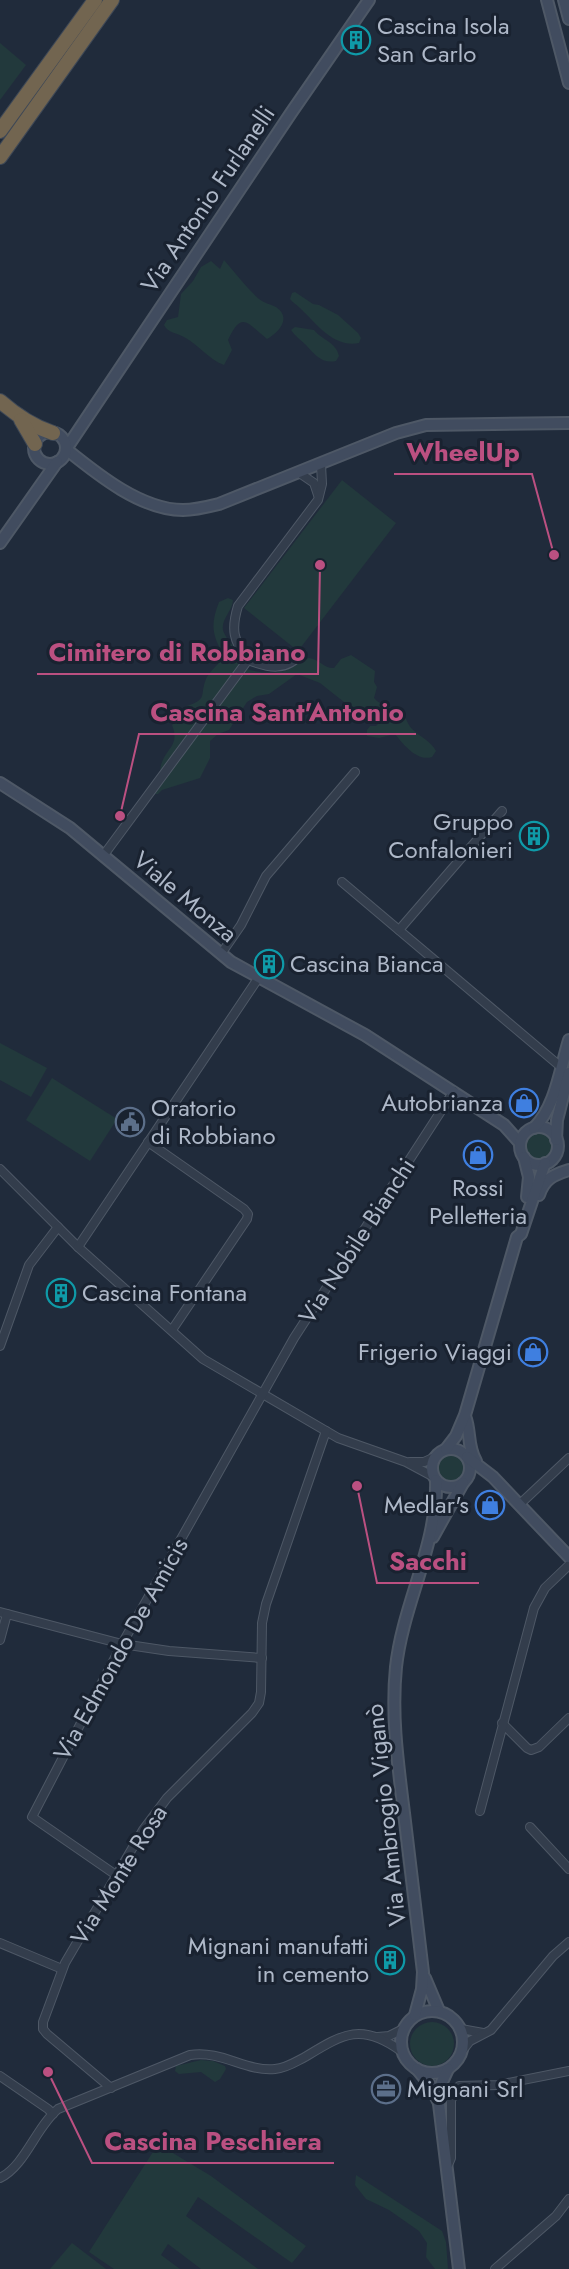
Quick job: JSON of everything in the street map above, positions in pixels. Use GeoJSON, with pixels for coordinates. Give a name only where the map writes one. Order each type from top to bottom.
{"type":"FeatureCollection","features":[{"type":"Feature","properties":{"kind":"highway"},"geometry":{"type":"LineString","coordinates":[[0,131],[95,0]]}},
{"type":"Feature","properties":{"kind":"highway"},"geometry":{"type":"LineString","coordinates":[[1,158],[112,0]]}},
{"type":"Feature","properties":{"kind":"highway"},"geometry":{"type":"LineString","coordinates":[[0,401],[20,418],[53,433]]}},
{"type":"Feature","properties":{"kind":"highway"},"geometry":{"type":"LineString","coordinates":[[20,418],[34,444]]}},
{"type":"Feature","properties":{"kind":"main road","name":"Via Antonio Furlanelli"},"geometry":{"type":"LineString","coordinates":[[0,543],[369,0]]}},
{"type":"Feature","properties":{"kind":"main road"},"geometry":{"type":"LineString","coordinates":[[547,0],[569,83]]}},
{"type":"Feature","properties":{"kind":"main road"},"geometry":{"type":"LineString","coordinates":[[564,0],[569,19]]}},
{"type":"Feature","properties":{"kind":"main road"},"geometry":{"type":"LineString","coordinates":[[83,422],[42,435],[34,444],[35,453],[40,460],[48,464],[61,456],[82,462],[138,499],[163,508],[181,510],[219,504],[396,433],[426,425],[568,423]]}},
{"type":"Feature","properties":{"kind":"main road"},"geometry":{"type":"LineString","coordinates":[[53,433],[61,437],[61,456]]}},
{"type":"Feature","properties":{"kind":"main road","name":"Via Antonio Furlanelli"},"geometry":{"type":"LineString","coordinates":[[37,489],[41,472],[40,460]]}},
{"type":"Feature","properties":{"kind":"main road","name":"Viale Monza"},"geometry":{"type":"LineString","coordinates":[[0,783],[65,825],[236,966],[365,1035],[504,1125],[520,1143]]}},
{"type":"Feature","properties":{"kind":"main road"},"geometry":{"type":"LineString","coordinates":[[493,1477],[479,1475],[452,1488],[446,1487],[435,1479],[432,1467],[435,1457],[446,1449],[456,1436],[465,1415],[517,1238],[546,1162],[556,1145],[557,1120],[566,1089],[565,1070],[569,1040]]}},
{"type":"Feature","properties":{"kind":"main road"},"geometry":{"type":"LineString","coordinates":[[517,1238],[516,1233],[529,1186],[528,1170],[520,1143],[523,1136],[543,1118],[565,1070]]}},
{"type":"Feature","properties":{"kind":"main road","name":"Viale Monza"},"geometry":{"type":"LineString","coordinates":[[504,1125],[531,1129]]}},
{"type":"Feature","properties":{"kind":"main road"},"geometry":{"type":"LineString","coordinates":[[531,1129],[548,1129],[569,1168]]}},
{"type":"Feature","properties":{"kind":"main road"},"geometry":{"type":"LineString","coordinates":[[524,1157],[535,1164],[546,1162],[569,1168]]}},
{"type":"Feature","properties":{"kind":"main road"},"geometry":{"type":"LineString","coordinates":[[523,1227],[529,1221],[542,1185],[552,1176],[569,1168]]}},
{"type":"Feature","properties":{"kind":"main road"},"geometry":{"type":"LineString","coordinates":[[465,1415],[461,1439],[471,1468],[466,1481]]}},
{"type":"Feature","properties":{"kind":"main road"},"geometry":{"type":"LineString","coordinates":[[465,1415],[471,1451],[480,1467]]}},
{"type":"Feature","properties":{"kind":"main road"},"geometry":{"type":"LineString","coordinates":[[446,1449],[457,1450],[493,1477],[569,1557]]}},
{"type":"Feature","properties":{"kind":"main road","name":"Via Ambrogio Viganò"},"geometry":{"type":"LineString","coordinates":[[403,2029],[415,2015],[421,1998],[423,1972],[394,1716],[399,1649],[435,1509],[435,1479]]}},
{"type":"Feature","properties":{"kind":"main road","name":"Via Ambrogio Viganò"},"geometry":{"type":"LineString","coordinates":[[426,1551],[466,1481]]}},
{"type":"Feature","properties":{"kind":"main road","name":"Via Ambrogio Viganò"},"geometry":{"type":"LineString","coordinates":[[423,1972],[439,2011],[448,2015],[461,2029]]}},
{"type":"Feature","properties":{"kind":"main road"},"geometry":{"type":"LineString","coordinates":[[415,2015],[423,2011],[439,2011]]}},
{"type":"Feature","properties":{"kind":"main road"},"geometry":{"type":"LineString","coordinates":[[403,2029],[401,2051],[410,2065],[432,2073],[448,2069]]}},
{"type":"Feature","properties":{"kind":"main road"},"geometry":{"type":"LineString","coordinates":[[459,2269],[439,2104],[442,2082],[448,2069],[459,2058],[462,2051],[461,2029]]}},
{"type":"Feature","properties":{"kind":"main road"},"geometry":{"type":"LineString","coordinates":[[417,2069],[430,2085],[439,2104]]}},
{"type":"Feature","properties":{"kind":"street"},"geometry":{"type":"LineString","coordinates":[[302,653],[289,665],[280,668],[248,660],[239,648],[234,634],[234,620],[238,606],[318,500],[322,484],[321,464]]}},
{"type":"Feature","properties":{"kind":"street"},"geometry":{"type":"LineString","coordinates":[[298,472],[315,483],[318,500]]}},
{"type":"Feature","properties":{"kind":"street"},"geometry":{"type":"LineString","coordinates":[[103,856],[248,660]]}},
{"type":"Feature","properties":{"kind":"street"},"geometry":{"type":"LineString","coordinates":[[221,954],[241,925],[266,876],[355,772]]}},
{"type":"Feature","properties":{"kind":"street"},"geometry":{"type":"LineString","coordinates":[[399,930],[502,812]]}},
{"type":"Feature","properties":{"kind":"street"},"geometry":{"type":"LineString","coordinates":[[342,882],[565,1070]]}},
{"type":"Feature","properties":{"kind":"street"},"geometry":{"type":"LineString","coordinates":[[78,1247],[259,977]]}},
{"type":"Feature","properties":{"kind":"street","name":"Via Nobile Bianchi"},"geometry":{"type":"LineString","coordinates":[[262,1393],[294,1338],[454,1091]]}},
{"type":"Feature","properties":{"kind":"street"},"geometry":{"type":"LineString","coordinates":[[148,1142],[248,1214],[172,1330]]}},
{"type":"Feature","properties":{"kind":"street"},"geometry":{"type":"LineString","coordinates":[[0,1169],[78,1247],[203,1359],[347,1442],[406,1462],[435,1479]]}},
{"type":"Feature","properties":{"kind":"street"},"geometry":{"type":"LineString","coordinates":[[0,1346],[29,1265],[58,1227]]}},
{"type":"Feature","properties":{"kind":"street","name":"Via Edmondo De Amicis"},"geometry":{"type":"LineString","coordinates":[[116,1875],[32,1817],[122,1644],[262,1393]]}},
{"type":"Feature","properties":{"kind":"street","name":"Via Monte Rosa"},"geometry":{"type":"LineString","coordinates":[[111,2088],[43,2029],[44,2022],[62,1969],[143,1830],[167,1798],[256,1708],[261,1692],[262,1623],[266,1604],[326,1431]]}},
{"type":"Feature","properties":{"kind":"street"},"geometry":{"type":"LineString","coordinates":[[406,1462],[417,1463],[435,1457]]}},
{"type":"Feature","properties":{"kind":"street"},"geometry":{"type":"LineString","coordinates":[[520,1504],[569,1458]]}},
{"type":"Feature","properties":{"kind":"street"},"geometry":{"type":"LineString","coordinates":[[480,1811],[534,1608],[545,1588],[569,1565]]}},
{"type":"Feature","properties":{"kind":"street"},"geometry":{"type":"LineString","coordinates":[[0,1640],[3,1613],[122,1644],[169,1652],[262,1658]]}},
{"type":"Feature","properties":{"kind":"street"},"geometry":{"type":"LineString","coordinates":[[502,1723],[526,1748],[531,1750],[539,1747],[569,1718]]}},
{"type":"Feature","properties":{"kind":"street"},"geometry":{"type":"LineString","coordinates":[[531,1827],[569,1869]]}},
{"type":"Feature","properties":{"kind":"street"},"geometry":{"type":"LineString","coordinates":[[462,2051],[475,2038],[487,2033],[553,1956],[569,1942]]}},
{"type":"Feature","properties":{"kind":"street","name":"Via Monte Rosa"},"geometry":{"type":"LineString","coordinates":[[0,1943],[62,1969]]}},
{"type":"Feature","properties":{"kind":"street"},"geometry":{"type":"LineString","coordinates":[[374,2037],[389,2036],[403,2029]]}},
{"type":"Feature","properties":{"kind":"street"},"geometry":{"type":"LineString","coordinates":[[461,2029],[487,2033]]}},
{"type":"Feature","properties":{"kind":"street"},"geometry":{"type":"LineString","coordinates":[[1,2178],[21,2157],[58,2109],[190,2055],[210,2054],[244,2064],[273,2069],[291,2065],[344,2034],[374,2037],[384,2040],[401,2051]]}},
{"type":"Feature","properties":{"kind":"street"},"geometry":{"type":"LineString","coordinates":[[447,2167],[451,2158],[451,2100],[456,2090],[465,2085],[498,2085],[569,2071]]}},
{"type":"Feature","properties":{"kind":"street"},"geometry":{"type":"LineString","coordinates":[[0,2076],[53,2114]]}},
{"type":"Feature","properties":{"kind":"street"},"geometry":{"type":"LineString","coordinates":[[495,2269],[556,2216],[569,2199]]}},
{"type":"Feature","properties":{"kind":"green space"},"geometry":{"type":"Polygon","coordinates":[[[0,43],[26,65],[0,100],[0,43]]]}},
{"type":"Feature","properties":{"kind":"green space"},"geometry":{"type":"Polygon","coordinates":[[[224,260],[259,299],[281,311],[283,320],[276,333],[267,339],[250,324],[241,322],[237,325],[228,340],[232,350],[224,365],[189,340],[168,330],[164,325],[167,320],[178,317],[181,294],[193,281],[201,267],[211,261],[220,269],[224,260]]]}},
{"type":"Feature","properties":{"kind":"green space"},"geometry":{"type":"Polygon","coordinates":[[[295,292],[313,304],[338,315],[358,333],[361,338],[359,343],[341,342],[326,333],[290,299],[292,293],[295,292]]]}},
{"type":"Feature","properties":{"kind":"green space"},"geometry":{"type":"Polygon","coordinates":[[[295,327],[314,330],[332,344],[339,356],[336,361],[323,360],[316,355],[291,330],[295,327]]]}},
{"type":"Feature","properties":{"kind":"green space"},"geometry":{"type":"Polygon","coordinates":[[[342,480],[396,523],[298,651],[244,608],[342,480]]]}},
{"type":"Feature","properties":{"kind":"green space"},"geometry":{"type":"Polygon","coordinates":[[[228,598],[233,600],[223,630],[233,646],[239,664],[254,671],[279,672],[309,658],[334,668],[341,659],[351,655],[375,671],[374,682],[377,687],[374,698],[402,713],[412,729],[434,748],[436,751],[432,757],[416,755],[395,734],[379,738],[367,736],[370,726],[376,726],[380,722],[372,714],[349,706],[320,683],[297,674],[269,694],[257,696],[247,702],[229,730],[218,734],[210,741],[210,758],[200,778],[162,790],[158,794],[148,791],[149,785],[160,776],[163,760],[174,740],[172,725],[185,713],[184,707],[197,702],[202,697],[207,676],[225,657],[215,636],[214,617],[219,602],[228,598]]]}},
{"type":"Feature","properties":{"kind":"green space"},"geometry":{"type":"Polygon","coordinates":[[[0,1043],[47,1068],[31,1097],[0,1080],[0,1043]]]}},
{"type":"Feature","properties":{"kind":"green space"},"geometry":{"type":"Polygon","coordinates":[[[52,1078],[117,1119],[90,1161],[26,1120],[52,1078]]]}},
{"type":"Feature","properties":{"kind":"green space"},"geometry":{"type":"Polygon","coordinates":[[[539,1130],[545,1131],[553,1139],[553,1151],[545,1159],[539,1160],[533,1159],[525,1151],[524,1145],[525,1139],[533,1131],[539,1130]]]}},
{"type":"Feature","properties":{"kind":"green space"},"geometry":{"type":"Polygon","coordinates":[[[451,1454],[461,1458],[465,1468],[461,1478],[451,1482],[441,1478],[437,1468],[441,1458],[451,1454]]]}},
{"type":"Feature","properties":{"kind":"green space"},"geometry":{"type":"Polygon","coordinates":[[[432,2022],[447,2029],[454,2044],[447,2059],[432,2066],[417,2059],[410,2044],[417,2029],[432,2022]]]}},
{"type":"Feature","properties":{"kind":"green space"},"geometry":{"type":"Polygon","coordinates":[[[201,2060],[213,2061],[225,2066],[226,2069],[220,2079],[215,2082],[201,2072],[179,2074],[175,2071],[176,2066],[201,2060]]]}},
{"type":"Feature","properties":{"kind":"green space"},"geometry":{"type":"Polygon","coordinates":[[[158,2144],[211,2176],[306,2246],[292,2263],[198,2197],[186,2216],[258,2269],[201,2269],[168,2244],[161,2255],[180,2269],[114,2269],[89,2252],[158,2144]]]}},
{"type":"Feature","properties":{"kind":"green space"},"geometry":{"type":"Polygon","coordinates":[[[356,2175],[442,2231],[446,2242],[448,2269],[435,2269],[426,2257],[427,2243],[419,2231],[389,2210],[366,2199],[355,2185],[356,2175]]]}},
{"type":"Feature","properties":{"kind":"green space"},"geometry":{"type":"Polygon","coordinates":[[[72,2243],[106,2269],[50,2269],[72,2243]]]}},
{"type":"Feature","properties":{"kind":"place","name":"Cascina Isola San Carlo"},"geometry":{"type":"Point","coordinates":[356,40]}},
{"type":"Feature","properties":{"kind":"place","name":"WheelUp"},"geometry":{"type":"Point","coordinates":[554,555]}},
{"type":"Feature","properties":{"kind":"place","name":"Cimitero di Robbiano"},"geometry":{"type":"Point","coordinates":[320,565]}},
{"type":"Feature","properties":{"kind":"place","name":"Cascina Sant'Antonio"},"geometry":{"type":"Point","coordinates":[120,816]}},
{"type":"Feature","properties":{"kind":"place","name":"Gruppo Confalonieri"},"geometry":{"type":"Point","coordinates":[534,836]}},
{"type":"Feature","properties":{"kind":"place","name":"Cascina Bianca"},"geometry":{"type":"Point","coordinates":[269,964]}},
{"type":"Feature","properties":{"kind":"place","name":"Autobrianza"},"geometry":{"type":"Point","coordinates":[524,1103]}},
{"type":"Feature","properties":{"kind":"place","name":"Oratorio di Robbiano"},"geometry":{"type":"Point","coordinates":[130,1122]}},
{"type":"Feature","properties":{"kind":"place","name":"Rossi Pelletteria"},"geometry":{"type":"Point","coordinates":[478,1155]}},
{"type":"Feature","properties":{"kind":"place","name":"Cascina Fontana"},"geometry":{"type":"Point","coordinates":[61,1293]}},
{"type":"Feature","properties":{"kind":"place","name":"Frigerio Viaggi"},"geometry":{"type":"Point","coordinates":[533,1352]}},
{"type":"Feature","properties":{"kind":"place","name":"Sacchi"},"geometry":{"type":"Point","coordinates":[357,1486]}},
{"type":"Feature","properties":{"kind":"place","name":"Medlar's"},"geometry":{"type":"Point","coordinates":[490,1505]}},
{"type":"Feature","properties":{"kind":"place","name":"Mignani manufatti in cemento"},"geometry":{"type":"Point","coordinates":[390,1960]}},
{"type":"Feature","properties":{"kind":"place","name":"Cascina Peschiera"},"geometry":{"type":"Point","coordinates":[48,2072]}},
{"type":"Feature","properties":{"kind":"place","name":"Mignani Srl"},"geometry":{"type":"Point","coordinates":[386,2089]}}]}
